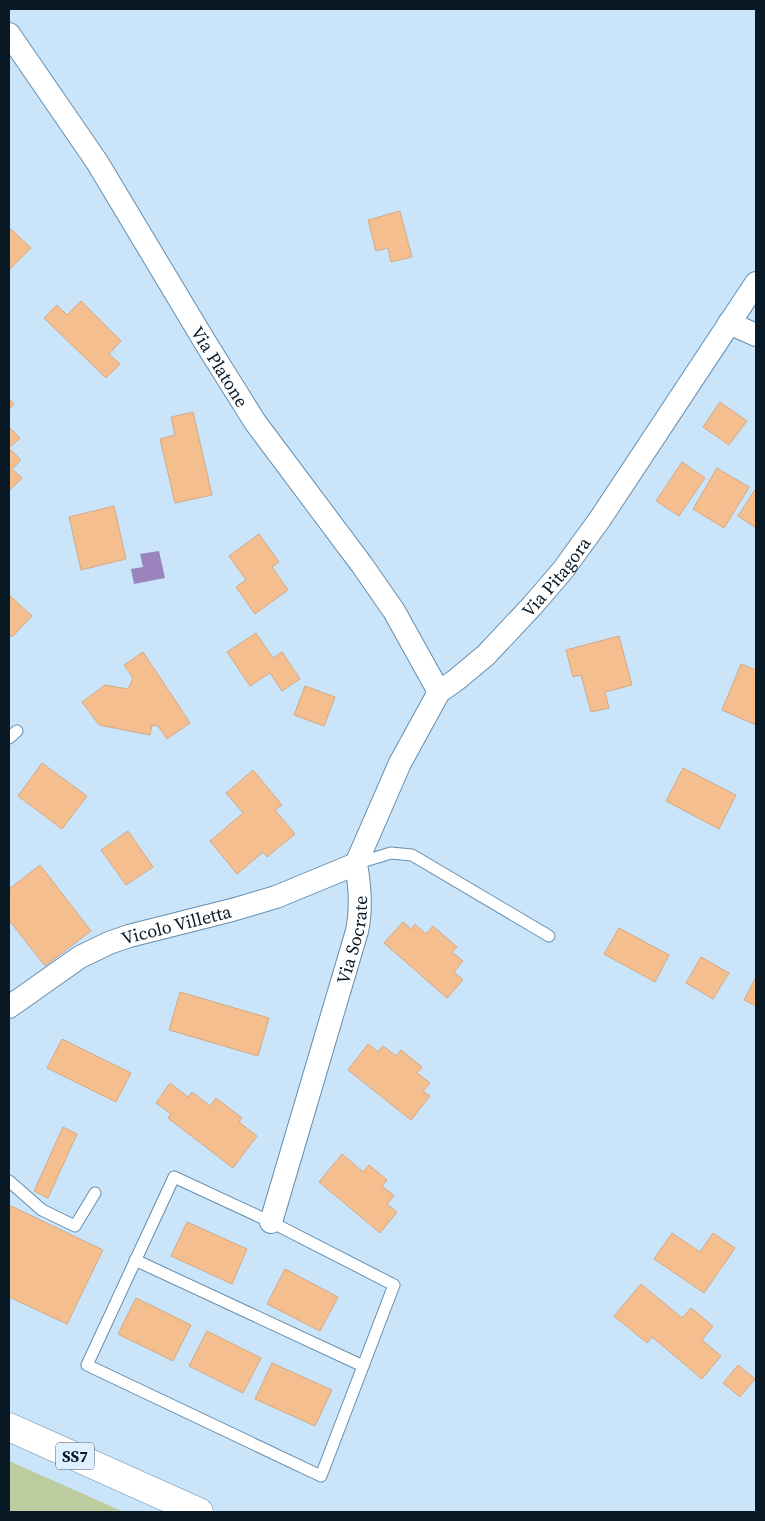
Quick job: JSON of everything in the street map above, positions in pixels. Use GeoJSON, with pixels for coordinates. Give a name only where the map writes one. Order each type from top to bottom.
{"type":"FeatureCollection","features":[{"type":"Feature","properties":{"kind":"main road","name":"SS7"},"geometry":{"type":"LineString","coordinates":[[9,1427],[198,1512]]}},
{"type":"Feature","properties":{"kind":"street","name":"Via Platone"},"geometry":{"type":"LineString","coordinates":[[9,34],[97,162],[255,422],[311,494],[394,611],[439,692]]}},
{"type":"Feature","properties":{"kind":"street","name":"Via Pitagora"},"geometry":{"type":"LineString","coordinates":[[356,864],[400,763],[439,692],[486,655],[563,570],[600,519],[756,284]]}},
{"type":"Feature","properties":{"kind":"street"},"geometry":{"type":"LineString","coordinates":[[729,324],[756,334]]}},
{"type":"Feature","properties":{"kind":"street","name":"Vicolo Villetta"},"geometry":{"type":"LineString","coordinates":[[9,1007],[74,961],[109,943],[276,897],[356,864]]}},
{"type":"Feature","properties":{"kind":"street","name":"Via Socrate"},"geometry":{"type":"LineString","coordinates":[[271,1222],[357,932],[360,902],[356,864]]}},
{"type":"Feature","properties":{"kind":"lane"},"geometry":{"type":"LineString","coordinates":[[356,864],[391,853],[412,855],[549,936]]}},
{"type":"Feature","properties":{"kind":"lane"},"geometry":{"type":"LineString","coordinates":[[174,1177],[271,1222],[394,1285],[321,1476],[87,1365],[135,1260],[174,1177]]}},
{"type":"Feature","properties":{"kind":"lane"},"geometry":{"type":"LineString","coordinates":[[9,1181],[42,1210],[76,1226],[95,1193]]}},
{"type":"Feature","properties":{"kind":"lane"},"geometry":{"type":"LineString","coordinates":[[135,1260],[363,1366]]}},
{"type":"Feature","properties":{"kind":"green space"},"geometry":{"type":"Polygon","coordinates":[[[9,1461],[124,1512],[9,1512],[9,1461]]]}},
{"type":"Feature","properties":{"kind":"shaded area"},"geometry":{"type":"Polygon","coordinates":[[[159,551],[165,578],[134,584],[131,569],[143,567],[140,554],[159,551]]]}},
{"type":"Feature","properties":{"kind":"building"},"geometry":{"type":"Polygon","coordinates":[[[400,211],[412,257],[391,262],[388,248],[376,251],[368,220],[400,211]]]}},
{"type":"Feature","properties":{"kind":"building"},"geometry":{"type":"Polygon","coordinates":[[[11,229],[31,248],[9,270],[9,231],[11,229]]]}},
{"type":"Feature","properties":{"kind":"building"},"geometry":{"type":"Polygon","coordinates":[[[81,301],[121,341],[109,354],[120,364],[106,378],[44,318],[57,305],[67,315],[81,301]]]}},
{"type":"Feature","properties":{"kind":"building"},"geometry":{"type":"Polygon","coordinates":[[[9,399],[14,404],[9,410],[9,399]]]}},
{"type":"Feature","properties":{"kind":"building"},"geometry":{"type":"Polygon","coordinates":[[[720,402],[747,421],[729,445],[703,427],[720,402]]]}},
{"type":"Feature","properties":{"kind":"building"},"geometry":{"type":"Polygon","coordinates":[[[193,412],[212,495],[175,503],[160,439],[175,435],[171,417],[193,412]]]}},
{"type":"Feature","properties":{"kind":"building"},"geometry":{"type":"Polygon","coordinates":[[[9,427],[20,438],[9,448],[9,427]]]}},
{"type":"Feature","properties":{"kind":"building"},"geometry":{"type":"Polygon","coordinates":[[[9,448],[21,460],[12,469],[22,478],[9,491],[9,448]]]}},
{"type":"Feature","properties":{"kind":"building"},"geometry":{"type":"Polygon","coordinates":[[[682,462],[705,478],[679,516],[656,501],[682,462]]]}},
{"type":"Feature","properties":{"kind":"building"},"geometry":{"type":"Polygon","coordinates":[[[717,468],[749,487],[724,528],[693,509],[717,468]]]}},
{"type":"Feature","properties":{"kind":"building"},"geometry":{"type":"Polygon","coordinates":[[[756,488],[756,528],[738,516],[756,488]]]}},
{"type":"Feature","properties":{"kind":"building"},"geometry":{"type":"Polygon","coordinates":[[[114,506],[126,559],[81,570],[69,517],[114,506]]]}},
{"type":"Feature","properties":{"kind":"building"},"geometry":{"type":"Polygon","coordinates":[[[259,534],[279,562],[272,567],[288,590],[255,614],[236,587],[246,580],[229,556],[259,534]]]}},
{"type":"Feature","properties":{"kind":"building"},"geometry":{"type":"Polygon","coordinates":[[[9,595],[32,616],[12,637],[9,634],[9,595]]]}},
{"type":"Feature","properties":{"kind":"building"},"geometry":{"type":"Polygon","coordinates":[[[256,633],[273,658],[282,652],[300,679],[282,691],[270,673],[250,686],[227,652],[256,633]]]}},
{"type":"Feature","properties":{"kind":"building"},"geometry":{"type":"Polygon","coordinates":[[[619,636],[632,685],[605,692],[609,708],[591,712],[581,675],[573,677],[566,650],[619,636]]]}},
{"type":"Feature","properties":{"kind":"building"},"geometry":{"type":"Polygon","coordinates":[[[143,652],[190,723],[167,739],[158,726],[152,725],[150,735],[99,725],[82,702],[105,685],[128,689],[133,678],[124,665],[143,652]]]}},
{"type":"Feature","properties":{"kind":"building"},"geometry":{"type":"Polygon","coordinates":[[[741,664],[756,670],[756,725],[722,710],[741,664]]]}},
{"type":"Feature","properties":{"kind":"building"},"geometry":{"type":"Polygon","coordinates":[[[305,686],[335,697],[324,726],[294,715],[305,686]]]}},
{"type":"Feature","properties":{"kind":"building"},"geometry":{"type":"Polygon","coordinates":[[[42,763],[87,796],[62,829],[18,796],[42,763]]]}},
{"type":"Feature","properties":{"kind":"building"},"geometry":{"type":"Polygon","coordinates":[[[683,768],[736,795],[719,829],[666,801],[683,768]]]}},
{"type":"Feature","properties":{"kind":"building"},"geometry":{"type":"Polygon","coordinates":[[[253,770],[282,805],[275,810],[295,834],[267,857],[263,852],[237,874],[210,841],[243,813],[226,793],[253,770]]]}},
{"type":"Feature","properties":{"kind":"building"},"geometry":{"type":"Polygon","coordinates":[[[128,831],[153,867],[126,885],[101,850],[128,831]]]}},
{"type":"Feature","properties":{"kind":"building"},"geometry":{"type":"Polygon","coordinates":[[[40,865],[91,931],[45,966],[9,920],[9,889],[40,865]]]}},
{"type":"Feature","properties":{"kind":"building"},"geometry":{"type":"Polygon","coordinates":[[[403,922],[411,929],[415,924],[426,934],[433,926],[457,947],[452,952],[463,961],[454,972],[463,980],[447,998],[384,943],[403,922]]]}},
{"type":"Feature","properties":{"kind":"building"},"geometry":{"type":"Polygon","coordinates":[[[619,928],[669,955],[655,982],[604,954],[619,928]]]}},
{"type":"Feature","properties":{"kind":"building"},"geometry":{"type":"Polygon","coordinates":[[[701,957],[729,973],[713,999],[686,983],[701,957]]]}},
{"type":"Feature","properties":{"kind":"building"},"geometry":{"type":"Polygon","coordinates":[[[756,977],[756,1006],[744,1000],[756,977]]]}},
{"type":"Feature","properties":{"kind":"building"},"geometry":{"type":"Polygon","coordinates":[[[180,992],[269,1018],[258,1056],[169,1030],[180,992]]]}},
{"type":"Feature","properties":{"kind":"building"},"geometry":{"type":"Polygon","coordinates":[[[62,1039],[131,1073],[116,1102],[47,1068],[62,1039]]]}},
{"type":"Feature","properties":{"kind":"building"},"geometry":{"type":"Polygon","coordinates":[[[368,1044],[378,1052],[383,1046],[396,1056],[401,1050],[422,1067],[417,1073],[430,1083],[423,1091],[430,1096],[411,1120],[348,1070],[368,1044]]]}},
{"type":"Feature","properties":{"kind":"building"},"geometry":{"type":"Polygon","coordinates":[[[170,1083],[188,1097],[192,1092],[210,1106],[216,1098],[242,1118],[239,1122],[257,1136],[233,1168],[168,1118],[171,1114],[156,1103],[170,1083]]]}},
{"type":"Feature","properties":{"kind":"building"},"geometry":{"type":"Polygon","coordinates":[[[63,1127],[77,1134],[48,1198],[34,1191],[63,1127]]]}},
{"type":"Feature","properties":{"kind":"building"},"geometry":{"type":"Polygon","coordinates":[[[342,1154],[363,1172],[369,1165],[387,1180],[382,1186],[394,1196],[387,1204],[397,1212],[380,1233],[319,1182],[342,1154]]]}},
{"type":"Feature","properties":{"kind":"building"},"geometry":{"type":"Polygon","coordinates":[[[9,1205],[103,1250],[67,1324],[9,1297],[9,1205]]]}},
{"type":"Feature","properties":{"kind":"building"},"geometry":{"type":"Polygon","coordinates":[[[187,1222],[247,1249],[232,1284],[171,1256],[187,1222]]]}},
{"type":"Feature","properties":{"kind":"building"},"geometry":{"type":"Polygon","coordinates":[[[672,1233],[700,1252],[713,1233],[735,1248],[704,1293],[654,1259],[672,1233]]]}},
{"type":"Feature","properties":{"kind":"building"},"geometry":{"type":"Polygon","coordinates":[[[285,1269],[338,1297],[320,1331],[267,1304],[285,1269]]]}},
{"type":"Feature","properties":{"kind":"building"},"geometry":{"type":"Polygon","coordinates":[[[641,1284],[682,1318],[691,1308],[713,1326],[702,1340],[721,1356],[702,1379],[652,1337],[647,1343],[614,1316],[641,1284]]]}},
{"type":"Feature","properties":{"kind":"building"},"geometry":{"type":"Polygon","coordinates":[[[136,1298],[191,1325],[173,1361],[118,1334],[136,1298]]]}},
{"type":"Feature","properties":{"kind":"building"},"geometry":{"type":"Polygon","coordinates":[[[207,1331],[261,1358],[243,1393],[189,1366],[207,1331]]]}},
{"type":"Feature","properties":{"kind":"building"},"geometry":{"type":"Polygon","coordinates":[[[272,1363],[332,1390],[315,1426],[255,1399],[272,1363]]]}},
{"type":"Feature","properties":{"kind":"building"},"geometry":{"type":"Polygon","coordinates":[[[738,1365],[755,1379],[740,1397],[723,1383],[738,1365]]]}}]}
